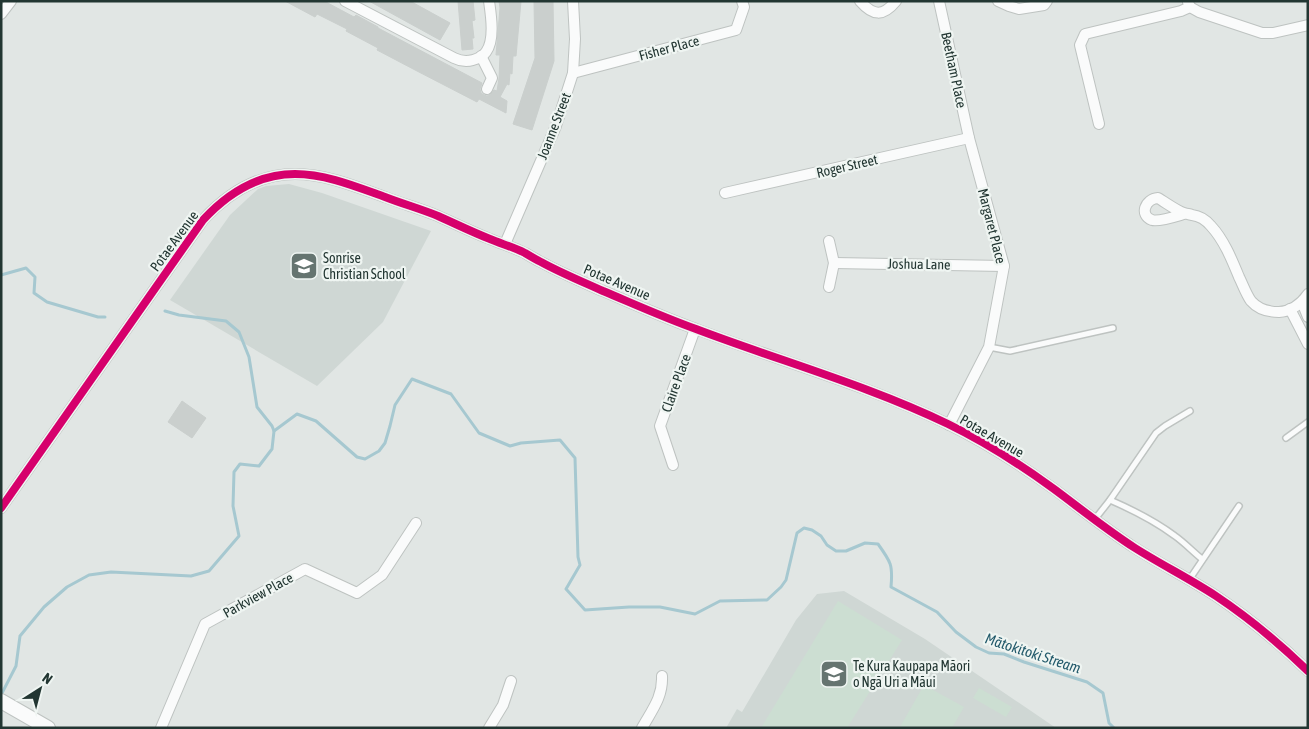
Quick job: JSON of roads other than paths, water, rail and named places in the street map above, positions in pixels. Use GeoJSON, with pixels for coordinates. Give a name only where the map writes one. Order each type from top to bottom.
{"type":"FeatureCollection","features":[{"type":"Feature","properties":{"kind":"street"},"geometry":{"type":"LineString","coordinates":[[1,14],[11,1]]}},
{"type":"Feature","properties":{"kind":"street"},"geometry":{"type":"LineString","coordinates":[[345,1],[458,60],[467,62],[479,58],[486,52],[490,41],[492,20],[489,1]]}},
{"type":"Feature","properties":{"kind":"street","name":"Joanne Street"},"geometry":{"type":"LineString","coordinates":[[505,244],[556,126],[573,73],[575,39],[573,1]]}},
{"type":"Feature","properties":{"kind":"street","name":"Fisher Place"},"geometry":{"type":"LineString","coordinates":[[573,73],[736,30],[744,7],[742,1]]}},
{"type":"Feature","properties":{"kind":"street"},"geometry":{"type":"LineString","coordinates":[[860,1],[868,10],[877,13],[889,9],[896,1]]}},
{"type":"Feature","properties":{"kind":"street","name":"Beetham Place"},"geometry":{"type":"LineString","coordinates":[[939,1],[969,138]]}},
{"type":"Feature","properties":{"kind":"street"},"geometry":{"type":"LineString","coordinates":[[998,1],[1019,9],[1044,5],[1047,1]]}},
{"type":"Feature","properties":{"kind":"street"},"geometry":{"type":"LineString","coordinates":[[1099,124],[1080,45],[1085,34],[1181,11],[1189,4],[1199,12],[1262,33],[1273,33],[1308,26]]}},
{"type":"Feature","properties":{"kind":"street"},"geometry":{"type":"LineString","coordinates":[[481,56],[492,78],[487,89]]}},
{"type":"Feature","properties":{"kind":"street","name":"Roger Street"},"geometry":{"type":"LineString","coordinates":[[724,193],[969,138]]}},
{"type":"Feature","properties":{"kind":"street","name":"Margaret Place"},"geometry":{"type":"LineString","coordinates":[[948,425],[989,347],[1004,266],[969,138]]}},
{"type":"Feature","properties":{"kind":"street","name":"Potae Avenue"},"geometry":{"type":"LineString","coordinates":[[1,508],[203,220],[222,200],[248,185],[262,179],[291,174],[307,174],[364,189],[436,215],[528,254],[542,263],[601,290],[694,329],[862,387],[891,398],[948,425],[974,438],[1021,467],[1155,561],[1213,594],[1261,628],[1308,671]]}},
{"type":"Feature","properties":{"kind":"street"},"geometry":{"type":"LineString","coordinates":[[1184,214],[1194,215],[1213,228],[1230,256],[1246,294],[1258,307],[1268,311],[1279,312],[1290,309],[1305,298],[1308,317]]}},
{"type":"Feature","properties":{"kind":"street"},"geometry":{"type":"LineString","coordinates":[[829,241],[834,263],[829,286]]}},
{"type":"Feature","properties":{"kind":"street","name":"Joshua Lane"},"geometry":{"type":"LineString","coordinates":[[834,263],[1004,266]]}},
{"type":"Feature","properties":{"kind":"street"},"geometry":{"type":"LineString","coordinates":[[1290,309],[1308,344]]}},
{"type":"Feature","properties":{"kind":"street","name":"Claire Place"},"geometry":{"type":"LineString","coordinates":[[674,465],[660,426],[694,329]]}},
{"type":"Feature","properties":{"kind":"street","name":"Parkview Place"},"geometry":{"type":"LineString","coordinates":[[161,728],[205,624],[306,569],[357,593],[382,575],[416,523]]}},
{"type":"Feature","properties":{"kind":"street"},"geometry":{"type":"LineString","coordinates":[[642,728],[661,694],[662,676]]}},
{"type":"Feature","properties":{"kind":"street"},"geometry":{"type":"LineString","coordinates":[[488,728],[504,705],[511,681]]}},
{"type":"Feature","properties":{"kind":"street"},"geometry":{"type":"LineString","coordinates":[[7,705],[48,728]]}},
{"type":"Feature","properties":{"kind":"lane"},"geometry":{"type":"LineString","coordinates":[[989,347],[1010,351],[1113,328]]}},
{"type":"Feature","properties":{"kind":"lane"},"geometry":{"type":"LineString","coordinates":[[1095,519],[1156,433],[1190,411]]}},
{"type":"Feature","properties":{"kind":"lane"},"geometry":{"type":"LineString","coordinates":[[1286,438],[1308,422]]}},
{"type":"Feature","properties":{"kind":"lane"},"geometry":{"type":"LineString","coordinates":[[1110,500],[1158,524],[1202,559]]}},
{"type":"Feature","properties":{"kind":"lane"},"geometry":{"type":"LineString","coordinates":[[1189,580],[1239,506]]}},
{"type":"Feature","properties":{"kind":"waterway"},"geometry":{"type":"LineString","coordinates":[[1,275],[26,268],[35,277],[34,293],[47,302],[98,317],[105,317]]}},
{"type":"Feature","properties":{"kind":"waterway"},"geometry":{"type":"LineString","coordinates":[[165,311],[179,315],[226,321],[239,332],[249,357],[257,407],[274,431]]}},
{"type":"Feature","properties":{"kind":"waterway","name":"Mātokitoki Stream"},"geometry":{"type":"LineString","coordinates":[[1,695],[16,666],[20,636],[44,607],[67,587],[89,575],[111,572],[191,576],[209,571],[239,536],[233,506],[234,472],[240,464],[259,466],[272,449],[274,431],[297,414],[316,421],[357,457],[365,459],[379,451],[385,443],[395,405],[412,379],[451,394],[479,433],[510,446],[521,443],[560,440],[575,458],[578,557],[580,565],[566,589],[585,610],[660,607],[695,614],[720,601],[767,600],[786,580],[797,533],[804,528],[812,530],[821,536],[827,545],[836,551],[846,551],[865,543],[878,544],[890,564],[892,574],[891,587],[937,612],[956,632],[976,647],[989,653],[1004,654],[1087,682],[1103,693],[1109,723],[1114,728]]}},
{"type":"Feature","properties":{"kind":"place","name":"Sonrise Christian School"},"geometry":{"type":"Point","coordinates":[304,266]}},
{"type":"Feature","properties":{"kind":"place","name":"Te Kura Kaupapa Māori o Ngā Uri a Māui"},"geometry":{"type":"Point","coordinates":[834,674]}}]}
